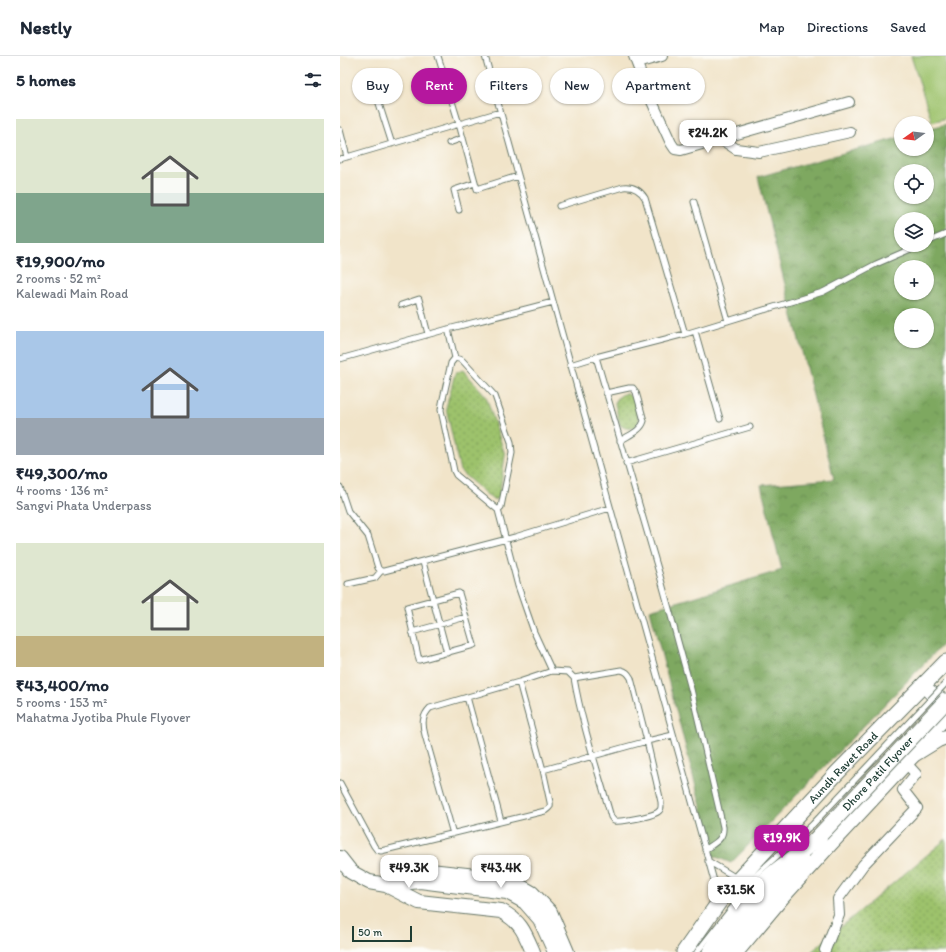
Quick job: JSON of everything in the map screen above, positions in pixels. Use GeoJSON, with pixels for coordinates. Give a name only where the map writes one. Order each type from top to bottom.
{"type":"FeatureCollection","features":[{"type":"Feature","properties":{"kind":"main road","name":"Aundh Ravet Road"},"geometry":{"type":"LineString","coordinates":[[685,952],[719,902],[744,881],[836,774],[946,662]]}},
{"type":"Feature","properties":{"kind":"main road"},"geometry":{"type":"LineString","coordinates":[[836,774],[870,752],[946,675]]}},
{"type":"Feature","properties":{"kind":"main road"},"geometry":{"type":"LineString","coordinates":[[930,692],[946,702]]}},
{"type":"Feature","properties":{"kind":"main road","name":"Dhore Patil Flyover"},"geometry":{"type":"LineString","coordinates":[[816,850],[817,829],[946,702]]}},
{"type":"Feature","properties":{"kind":"main road"},"geometry":{"type":"LineString","coordinates":[[909,760],[913,747],[946,717]]}},
{"type":"Feature","properties":{"kind":"main road"},"geometry":{"type":"LineString","coordinates":[[722,952],[750,914],[780,881],[816,850],[909,760],[938,740],[946,737]]}},
{"type":"Feature","properties":{"kind":"main road"},"geometry":{"type":"LineString","coordinates":[[710,952],[742,907],[764,881],[816,850]]}},
{"type":"Feature","properties":{"kind":"main road"},"geometry":{"type":"LineString","coordinates":[[736,952],[782,897],[816,850]]}},
{"type":"Feature","properties":{"kind":"main road"},"geometry":{"type":"LineString","coordinates":[[340,858],[348,872],[369,882],[419,893],[504,902],[518,911],[530,925],[542,952]]}},
{"type":"Feature","properties":{"kind":"main road"},"geometry":{"type":"LineString","coordinates":[[386,885],[421,870],[511,881],[532,893],[550,912],[567,952]]}},
{"type":"Feature","properties":{"kind":"main road"},"geometry":{"type":"LineString","coordinates":[[386,885],[420,881],[508,892],[525,902],[540,919],[555,952]]}},
{"type":"Feature","properties":{"kind":"main road"},"geometry":{"type":"LineString","coordinates":[[386,885],[419,902],[501,911],[512,917],[523,930],[533,952]]}},
{"type":"Feature","properties":{"kind":"street"},"geometry":{"type":"LineString","coordinates":[[662,56],[636,60],[668,137],[675,149],[681,150],[849,102]]}},
{"type":"Feature","properties":{"kind":"street"},"geometry":{"type":"LineString","coordinates":[[721,139],[736,149],[759,152],[850,132]]}},
{"type":"Feature","properties":{"kind":"street"},"geometry":{"type":"LineString","coordinates":[[825,950],[840,915],[838,899],[863,865],[917,808],[903,790],[916,774],[909,760]]}},
{"type":"Feature","properties":{"kind":"lane"},"geometry":{"type":"LineString","coordinates":[[438,56],[477,189],[518,176]]}},
{"type":"Feature","properties":{"kind":"lane"},"geometry":{"type":"LineString","coordinates":[[485,56],[719,902]]}},
{"type":"Feature","properties":{"kind":"lane"},"geometry":{"type":"LineString","coordinates":[[379,104],[392,144]]}},
{"type":"Feature","properties":{"kind":"lane"},"geometry":{"type":"LineString","coordinates":[[340,159],[500,112]]}},
{"type":"Feature","properties":{"kind":"lane"},"geometry":{"type":"LineString","coordinates":[[340,130],[347,157]]}},
{"type":"Feature","properties":{"kind":"lane"},"geometry":{"type":"LineString","coordinates":[[449,143],[463,138]]}},
{"type":"Feature","properties":{"kind":"lane"},"geometry":{"type":"LineString","coordinates":[[459,210],[454,190],[475,183]]}},
{"type":"Feature","properties":{"kind":"lane"},"geometry":{"type":"LineString","coordinates":[[558,206],[630,187],[642,193],[645,198],[685,334]]}},
{"type":"Feature","properties":{"kind":"lane"},"geometry":{"type":"LineString","coordinates":[[694,202],[728,321]]}},
{"type":"Feature","properties":{"kind":"lane"},"geometry":{"type":"LineString","coordinates":[[934,239],[946,234]]}},
{"type":"Feature","properties":{"kind":"lane"},"geometry":{"type":"LineString","coordinates":[[570,365],[585,359],[685,334],[823,292],[876,264],[904,252]]}},
{"type":"Feature","properties":{"kind":"lane"},"geometry":{"type":"LineString","coordinates":[[401,305],[419,299],[428,334]]}},
{"type":"Feature","properties":{"kind":"lane"},"geometry":{"type":"LineString","coordinates":[[340,359],[428,334],[553,302]]}},
{"type":"Feature","properties":{"kind":"lane"},"geometry":{"type":"LineString","coordinates":[[448,329],[455,358]]}},
{"type":"Feature","properties":{"kind":"lane"},"geometry":{"type":"LineString","coordinates":[[695,331],[720,420]]}},
{"type":"Feature","properties":{"kind":"lane"},"geometry":{"type":"LineString","coordinates":[[596,357],[660,576],[691,689],[723,828],[722,838],[705,850]]}},
{"type":"Feature","properties":{"kind":"lane"},"geometry":{"type":"LineString","coordinates":[[455,358],[451,363],[442,410],[454,471],[456,475],[498,510],[522,599],[534,632],[552,671]]}},
{"type":"Feature","properties":{"kind":"lane"},"geometry":{"type":"LineString","coordinates":[[455,358],[462,360],[496,396],[512,442],[512,453],[504,495],[501,507],[498,510]]}},
{"type":"Feature","properties":{"kind":"lane"},"geometry":{"type":"LineString","coordinates":[[606,393],[624,388],[633,388],[638,399],[644,421],[641,428],[620,441]]}},
{"type":"Feature","properties":{"kind":"lane"},"geometry":{"type":"LineString","coordinates":[[626,463],[750,427]]}},
{"type":"Feature","properties":{"kind":"lane"},"geometry":{"type":"LineString","coordinates":[[340,487],[348,511],[368,536],[378,568],[381,571]]}},
{"type":"Feature","properties":{"kind":"lane"},"geometry":{"type":"LineString","coordinates":[[381,571],[389,571],[506,540],[610,508]]}},
{"type":"Feature","properties":{"kind":"lane"},"geometry":{"type":"LineString","coordinates":[[423,562],[447,653]]}},
{"type":"Feature","properties":{"kind":"lane"},"geometry":{"type":"LineString","coordinates":[[348,584],[376,578],[381,571]]}},
{"type":"Feature","properties":{"kind":"lane"},"geometry":{"type":"LineString","coordinates":[[459,593],[474,645],[419,660],[407,607],[433,600],[459,593]]}},
{"type":"Feature","properties":{"kind":"lane"},"geometry":{"type":"LineString","coordinates":[[412,632],[466,618]]}},
{"type":"Feature","properties":{"kind":"lane"},"geometry":{"type":"LineString","coordinates":[[453,834],[423,727],[424,716],[430,708],[552,671],[568,672],[574,678],[578,699],[611,817],[614,821],[621,822],[653,814],[659,811],[661,808],[661,802],[629,673],[625,670],[621,670],[574,678]]}},
{"type":"Feature","properties":{"kind":"lane"},"geometry":{"type":"LineString","coordinates":[[340,783],[377,850],[382,851],[549,809],[550,802],[543,770],[519,682]]}},
{"type":"Feature","properties":{"kind":"lane"},"geometry":{"type":"LineString","coordinates":[[685,952],[712,915],[737,885],[817,829],[946,683]]}},
{"type":"Feature","properties":{"kind":"lane"},"geometry":{"type":"LineString","coordinates":[[467,697],[501,821]]}},
{"type":"Feature","properties":{"kind":"lane"},"geometry":{"type":"LineString","coordinates":[[543,770],[672,735]]}},
{"type":"Feature","properties":{"kind":"lane"},"geometry":{"type":"LineString","coordinates":[[708,861],[744,881]]}},
{"type":"Feature","properties":{"kind":"lane"},"geometry":{"type":"LineString","coordinates":[[697,952],[739,899],[744,881]]}},
{"type":"Feature","properties":{"kind":"green space"},"geometry":{"type":"Polygon","coordinates":[[[911,56],[946,56],[946,118],[934,121],[934,116],[930,116],[911,56]]]}},
{"type":"Feature","properties":{"kind":"green space"},"geometry":{"type":"Polygon","coordinates":[[[946,124],[946,641],[731,863],[714,856],[650,610],[782,570],[761,485],[834,479],[758,177],[894,139],[894,156],[934,156],[934,127],[946,124]]]}},
{"type":"Feature","properties":{"kind":"green space"},"geometry":{"type":"Polygon","coordinates":[[[463,370],[486,396],[505,455],[499,498],[493,500],[460,471],[446,408],[455,373],[463,370]]]}},
{"type":"Feature","properties":{"kind":"green space"},"geometry":{"type":"Polygon","coordinates":[[[623,394],[628,394],[634,400],[639,421],[634,428],[626,428],[620,425],[615,404],[616,399],[623,394]]]}},
{"type":"Feature","properties":{"kind":"green space"},"geometry":{"type":"Polygon","coordinates":[[[946,839],[946,952],[811,952],[946,839]]]}}]}
